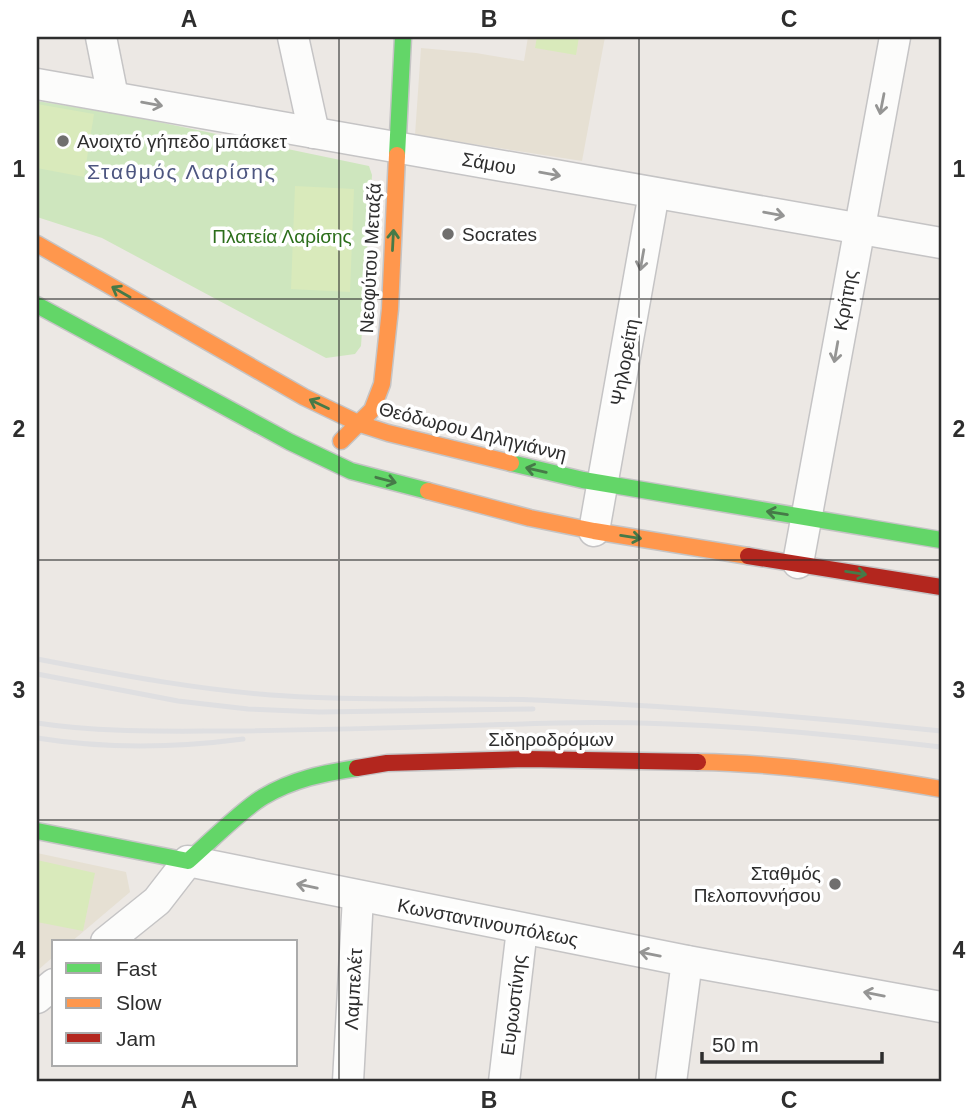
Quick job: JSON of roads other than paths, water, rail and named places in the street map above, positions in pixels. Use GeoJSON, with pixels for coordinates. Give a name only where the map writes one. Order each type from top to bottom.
{"type":"FeatureCollection","features":[{"type":"Feature","properties":{"kind":"main road","name":"Νεοφύτου Μεταξά"},"geometry":{"type":"LineString","coordinates":[[321,459],[360,424],[374,405],[383,377],[390,309],[403,37]]}},
{"type":"Feature","properties":{"kind":"main road","name":"Θεόδωρου Δηληγιάννη"},"geometry":{"type":"LineString","coordinates":[[37,244],[304,397],[360,424],[408,440],[603,484],[941,540]]}},
{"type":"Feature","properties":{"kind":"main road"},"geometry":{"type":"LineString","coordinates":[[37,305],[321,459],[351,471],[530,518],[594,531],[941,587]]}},
{"type":"Feature","properties":{"kind":"main road","name":"Σιδηροδρόμων"},"geometry":{"type":"LineString","coordinates":[[188,861],[261,798],[288,784],[318,774],[387,763],[527,759],[755,763],[941,789]]}},
{"type":"Feature","properties":{"kind":"main road","name":"Κωνσταντινουπόλεως"},"geometry":{"type":"LineString","coordinates":[[37,831],[188,861]]}},
{"type":"Feature","properties":{"kind":"street"},"geometry":{"type":"LineString","coordinates":[[101,37],[113,97]]}},
{"type":"Feature","properties":{"kind":"street"},"geometry":{"type":"LineString","coordinates":[[293,37],[314,133]]}},
{"type":"Feature","properties":{"kind":"street","name":"Κρήτης"},"geometry":{"type":"LineString","coordinates":[[798,564],[895,37]]}},
{"type":"Feature","properties":{"kind":"street","name":"Σάμου"},"geometry":{"type":"LineString","coordinates":[[37,84],[941,243]]}},
{"type":"Feature","properties":{"kind":"street","name":"Ψηλορείτη"},"geometry":{"type":"LineString","coordinates":[[594,531],[654,192]]}},
{"type":"Feature","properties":{"kind":"street"},"geometry":{"type":"LineString","coordinates":[[108,940],[157,901],[188,861]]}},
{"type":"Feature","properties":{"kind":"street","name":"Κωνσταντινουπόλεως"},"geometry":{"type":"LineString","coordinates":[[188,861],[687,961],[941,1007]]}},
{"type":"Feature","properties":{"kind":"street","name":"Λαμπελέτ"},"geometry":{"type":"LineString","coordinates":[[348,1082],[358,897]]}},
{"type":"Feature","properties":{"kind":"street","name":"Ευρωστίνης"},"geometry":{"type":"LineString","coordinates":[[504,1082],[522,929]]}},
{"type":"Feature","properties":{"kind":"street"},"geometry":{"type":"LineString","coordinates":[[671,1082],[687,961]]}},
{"type":"Feature","properties":{"kind":"street"},"geometry":{"type":"LineString","coordinates":[[37,998],[52,986]]}},
{"type":"Feature","properties":{"kind":"railway"},"geometry":{"type":"LineString","coordinates":[[37,659],[162,682],[256,694],[354,699],[605,703],[941,731]]}},
{"type":"Feature","properties":{"kind":"railway"},"geometry":{"type":"LineString","coordinates":[[37,674],[178,701],[248,709],[319,712],[533,709]]}},
{"type":"Feature","properties":{"kind":"railway"},"geometry":{"type":"LineString","coordinates":[[37,723],[110,730],[183,731],[653,723],[797,732],[941,747]]}},
{"type":"Feature","properties":{"kind":"railway"},"geometry":{"type":"LineString","coordinates":[[37,738],[140,746],[243,739]]}},
{"type":"Feature","properties":{"kind":"place","name":"Ανοιχτό γήπεδο μπάσκετ"},"geometry":{"type":"Point","coordinates":[63,141]}},
{"type":"Feature","properties":{"kind":"place","name":"Socrates"},"geometry":{"type":"Point","coordinates":[448,234]}},
{"type":"Feature","properties":{"kind":"place","name":"Σταθμός Πελοποννήσου"},"geometry":{"type":"Point","coordinates":[835,884]}},
{"type":"Feature","properties":{"kind":"district","name":"Σταθμός Λαρίσης"},"geometry":{"type":"Point","coordinates":[182,172]}},
{"type":"Feature","properties":{"kind":"park label","name":"Πλατεία Λαρίσης"},"geometry":{"type":"Point","coordinates":[282,236]}}]}
